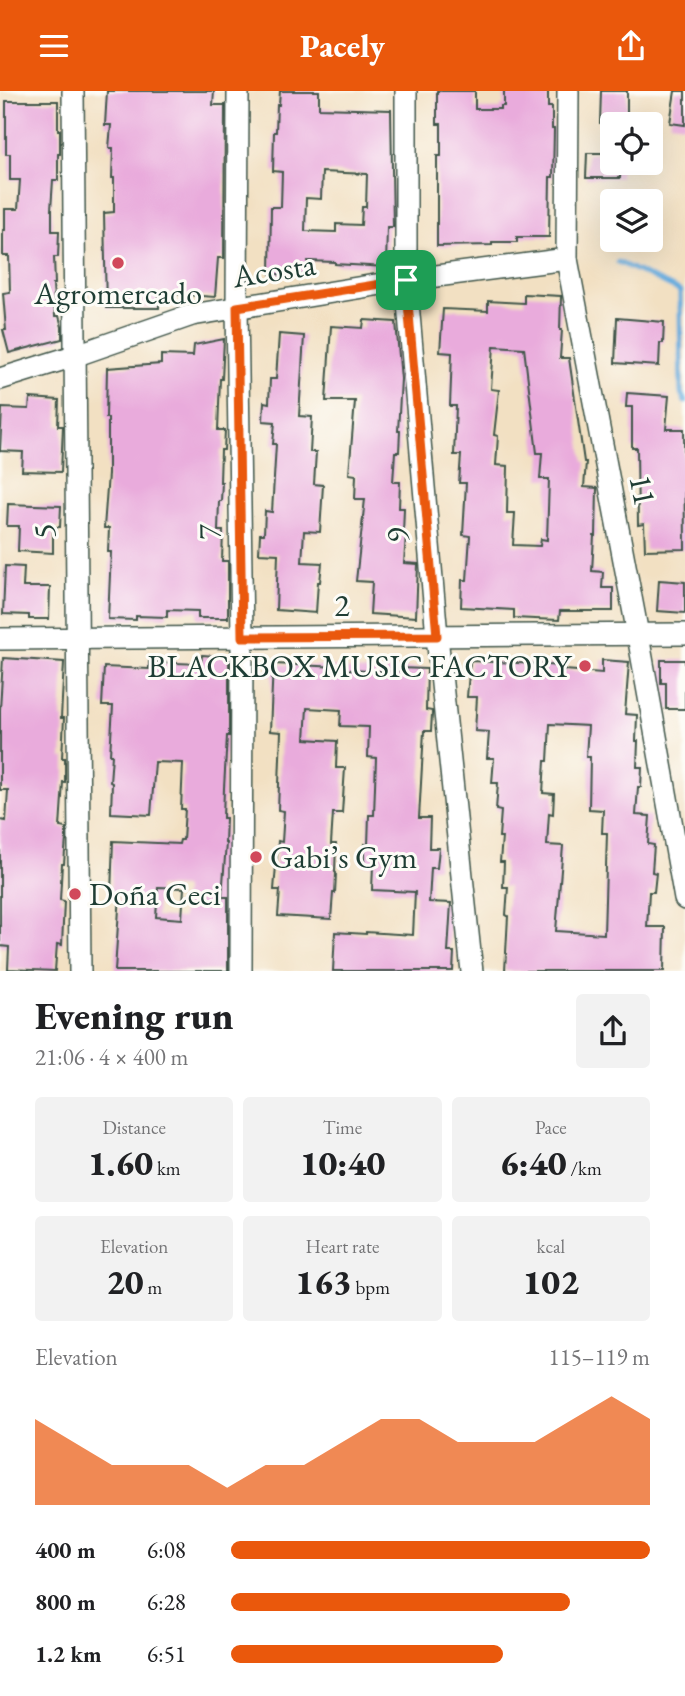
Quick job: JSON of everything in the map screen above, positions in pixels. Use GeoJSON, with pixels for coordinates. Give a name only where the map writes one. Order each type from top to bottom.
{"type":"FeatureCollection","features":[{"type":"Feature","properties":{"kind":"street","name":"5"},"geometry":{"type":"LineString","coordinates":[[73,91],[80,971]]}},
{"type":"Feature","properties":{"kind":"street","name":"7"},"geometry":{"type":"LineString","coordinates":[[238,91],[237,307],[242,637],[241,971]]}},
{"type":"Feature","properties":{"kind":"street","name":"9"},"geometry":{"type":"LineString","coordinates":[[406,91],[406,280],[437,636],[472,971]]}},
{"type":"Feature","properties":{"kind":"street","name":"11"},"geometry":{"type":"LineString","coordinates":[[568,91],[567,259],[638,635],[678,818],[685,899]]}},
{"type":"Feature","properties":{"kind":"street","name":"Acosta"},"geometry":{"type":"LineString","coordinates":[[0,379],[192,314],[406,280],[567,259]]}},
{"type":"Feature","properties":{"kind":"street","name":"2"},"geometry":{"type":"LineString","coordinates":[[0,639],[685,634]]}},
{"type":"Feature","properties":{"kind":"building"},"geometry":{"type":"Polygon","coordinates":[[[107,91],[214,91],[213,105],[225,105],[224,258],[218,258],[215,297],[159,293],[159,308],[106,308],[104,213],[114,212],[113,148],[109,148],[111,125],[105,125],[107,91]]]}},
{"type":"Feature","properties":{"kind":"building"},"geometry":{"type":"Polygon","coordinates":[[[280,91],[319,91],[319,108],[391,110],[393,227],[387,227],[386,267],[308,261],[307,275],[270,274],[271,207],[281,207],[282,172],[273,171],[274,132],[280,91]],[[322,172],[321,199],[306,198],[305,231],[336,232],[336,224],[361,225],[362,207],[366,207],[367,174],[322,172]]]}},
{"type":"Feature","properties":{"kind":"building"},"geometry":{"type":"Polygon","coordinates":[[[437,91],[475,91],[475,109],[501,109],[501,106],[504,106],[504,91],[548,91],[548,107],[552,107],[554,129],[549,237],[517,237],[517,242],[492,242],[492,245],[437,246],[437,156],[441,156],[441,124],[437,124],[437,91]]]}},
{"type":"Feature","properties":{"kind":"building"},"geometry":{"type":"Polygon","coordinates":[[[601,91],[627,91],[627,112],[600,112],[601,91]]]}},
{"type":"Feature","properties":{"kind":"building"},"geometry":{"type":"Polygon","coordinates":[[[675,91],[685,91],[685,125],[670,123],[675,91]]]}},
{"type":"Feature","properties":{"kind":"building"},"geometry":{"type":"Polygon","coordinates":[[[6,101],[58,101],[60,130],[58,180],[53,180],[51,210],[52,231],[59,231],[53,284],[55,316],[59,316],[62,339],[9,353],[3,330],[6,330],[3,293],[10,292],[9,256],[3,256],[3,230],[5,209],[18,209],[20,180],[10,180],[10,154],[6,154],[6,101]]]}},
{"type":"Feature","properties":{"kind":"building"},"geometry":{"type":"Polygon","coordinates":[[[587,153],[600,153],[600,175],[620,175],[620,178],[586,178],[587,153]]]}},
{"type":"Feature","properties":{"kind":"building"},"geometry":{"type":"Polygon","coordinates":[[[524,294],[561,296],[560,358],[569,358],[586,462],[584,487],[597,488],[592,571],[603,572],[602,588],[613,588],[613,611],[560,611],[559,620],[514,618],[514,610],[461,607],[462,580],[467,580],[470,536],[463,535],[466,483],[459,483],[461,455],[454,455],[456,406],[450,406],[452,353],[440,352],[443,309],[488,311],[488,301],[524,303],[524,294]],[[494,346],[491,389],[499,390],[494,435],[498,436],[496,465],[508,466],[507,513],[515,513],[513,545],[540,546],[541,539],[547,540],[549,479],[540,479],[542,453],[537,453],[524,348],[494,346]]]}},
{"type":"Feature","properties":{"kind":"building"},"geometry":{"type":"Polygon","coordinates":[[[617,318],[664,322],[659,366],[615,363],[617,318]]]}},
{"type":"Feature","properties":{"kind":"building"},"geometry":{"type":"Polygon","coordinates":[[[364,320],[396,322],[401,379],[399,452],[395,452],[393,482],[400,482],[399,508],[404,508],[404,563],[418,564],[416,617],[370,614],[372,582],[356,581],[365,499],[355,499],[356,475],[349,474],[355,401],[326,401],[331,326],[363,328],[364,320]]]}},
{"type":"Feature","properties":{"kind":"building"},"geometry":{"type":"Polygon","coordinates":[[[279,334],[304,336],[299,416],[312,417],[310,452],[316,452],[314,484],[323,485],[320,532],[304,531],[302,562],[322,563],[316,613],[276,610],[278,554],[259,553],[260,534],[264,534],[265,511],[272,512],[275,422],[263,421],[264,402],[269,403],[270,379],[276,379],[279,334]]]}},
{"type":"Feature","properties":{"kind":"building"},"geometry":{"type":"Polygon","coordinates":[[[224,339],[218,430],[225,430],[224,450],[221,450],[222,482],[218,531],[223,531],[222,561],[228,561],[228,618],[198,618],[198,611],[167,610],[167,617],[108,619],[111,552],[108,552],[109,528],[104,528],[108,474],[107,368],[161,364],[161,355],[193,356],[194,345],[224,339]]]}},
{"type":"Feature","properties":{"kind":"building"},"geometry":{"type":"Polygon","coordinates":[[[627,393],[669,396],[666,429],[684,429],[685,549],[645,550],[644,524],[638,525],[637,448],[632,448],[632,407],[626,407],[627,393]]]}},
{"type":"Feature","properties":{"kind":"building"},"geometry":{"type":"Polygon","coordinates":[[[30,398],[59,400],[58,426],[63,426],[61,472],[22,471],[23,452],[0,451],[2,408],[29,409],[30,398]]]}},
{"type":"Feature","properties":{"kind":"building"},"geometry":{"type":"Polygon","coordinates":[[[8,504],[61,506],[60,527],[53,527],[53,553],[18,551],[19,526],[7,526],[8,504]]]}},
{"type":"Feature","properties":{"kind":"building"},"geometry":{"type":"Polygon","coordinates":[[[5,566],[24,567],[23,587],[50,587],[49,619],[29,619],[29,615],[3,614],[5,566]]]}},
{"type":"Feature","properties":{"kind":"building"},"geometry":{"type":"Polygon","coordinates":[[[659,580],[685,582],[685,613],[657,611],[659,580]]]}},
{"type":"Feature","properties":{"kind":"building"},"geometry":{"type":"Polygon","coordinates":[[[202,655],[229,657],[229,736],[223,818],[226,818],[226,843],[222,897],[228,897],[228,971],[115,971],[120,893],[111,893],[113,841],[179,844],[180,840],[183,840],[185,809],[181,809],[183,763],[155,762],[151,815],[111,813],[113,706],[102,706],[104,667],[149,669],[149,662],[201,664],[202,655]],[[158,887],[156,917],[182,919],[184,888],[158,887]]]}},
{"type":"Feature","properties":{"kind":"building"},"geometry":{"type":"Polygon","coordinates":[[[3,658],[64,662],[61,718],[64,718],[62,758],[65,758],[65,782],[60,827],[66,828],[66,838],[60,900],[64,901],[62,945],[57,944],[55,971],[8,969],[9,947],[0,946],[0,820],[6,821],[8,790],[0,790],[3,658]]]}},
{"type":"Feature","properties":{"kind":"building"},"geometry":{"type":"Polygon","coordinates":[[[602,660],[629,662],[625,714],[637,715],[637,767],[642,767],[636,815],[650,816],[648,844],[654,845],[652,872],[656,873],[654,892],[649,892],[647,927],[665,927],[664,971],[505,971],[508,887],[503,887],[504,862],[500,862],[501,811],[496,810],[498,783],[492,783],[494,758],[487,758],[489,732],[475,731],[477,697],[467,697],[470,661],[540,664],[565,667],[565,670],[602,673],[602,660]],[[550,724],[543,793],[554,794],[553,814],[549,813],[547,845],[563,846],[556,931],[604,934],[607,833],[602,833],[603,810],[589,809],[590,757],[586,757],[588,726],[550,724]]]}},
{"type":"Feature","properties":{"kind":"building"},"geometry":{"type":"Polygon","coordinates":[[[661,660],[685,660],[685,709],[666,709],[666,683],[661,683],[661,660]]]}},
{"type":"Feature","properties":{"kind":"building"},"geometry":{"type":"Polygon","coordinates":[[[273,664],[367,671],[427,669],[426,710],[432,711],[432,714],[431,731],[424,731],[419,818],[430,818],[429,848],[439,848],[437,868],[431,868],[429,902],[451,903],[448,952],[454,952],[453,971],[333,971],[335,932],[413,935],[415,892],[372,890],[373,865],[364,865],[369,815],[374,815],[376,758],[368,757],[369,727],[340,726],[341,710],[307,708],[305,739],[337,741],[336,768],[345,768],[342,813],[333,813],[331,844],[336,844],[336,873],[331,919],[278,916],[280,890],[274,890],[278,841],[282,842],[284,811],[278,810],[281,732],[270,731],[273,664]]]}},
{"type":"Feature","properties":{"kind":"waterway"},"geometry":{"type":"LineString","coordinates":[[618,262],[680,291],[681,393],[685,402]]}},
{"type":"Feature","properties":{"kind":"place","name":"Agromercado"},"geometry":{"type":"Point","coordinates":[118,263]}},
{"type":"Feature","properties":{"kind":"place","name":"BLACKBOX MUSIC FACTORY"},"geometry":{"type":"Point","coordinates":[585,666]}},
{"type":"Feature","properties":{"kind":"place","name":"Gabi’s Gym"},"geometry":{"type":"Point","coordinates":[256,857]}},
{"type":"Feature","properties":{"kind":"place","name":"Doña Ceci"},"geometry":{"type":"Point","coordinates":[75,894]}},
{"type":"Feature","properties":{"kind":"route"},"geometry":{"type":"LineString","coordinates":[[406,280],[437,636],[242,637],[237,307],[406,280]]}}]}
